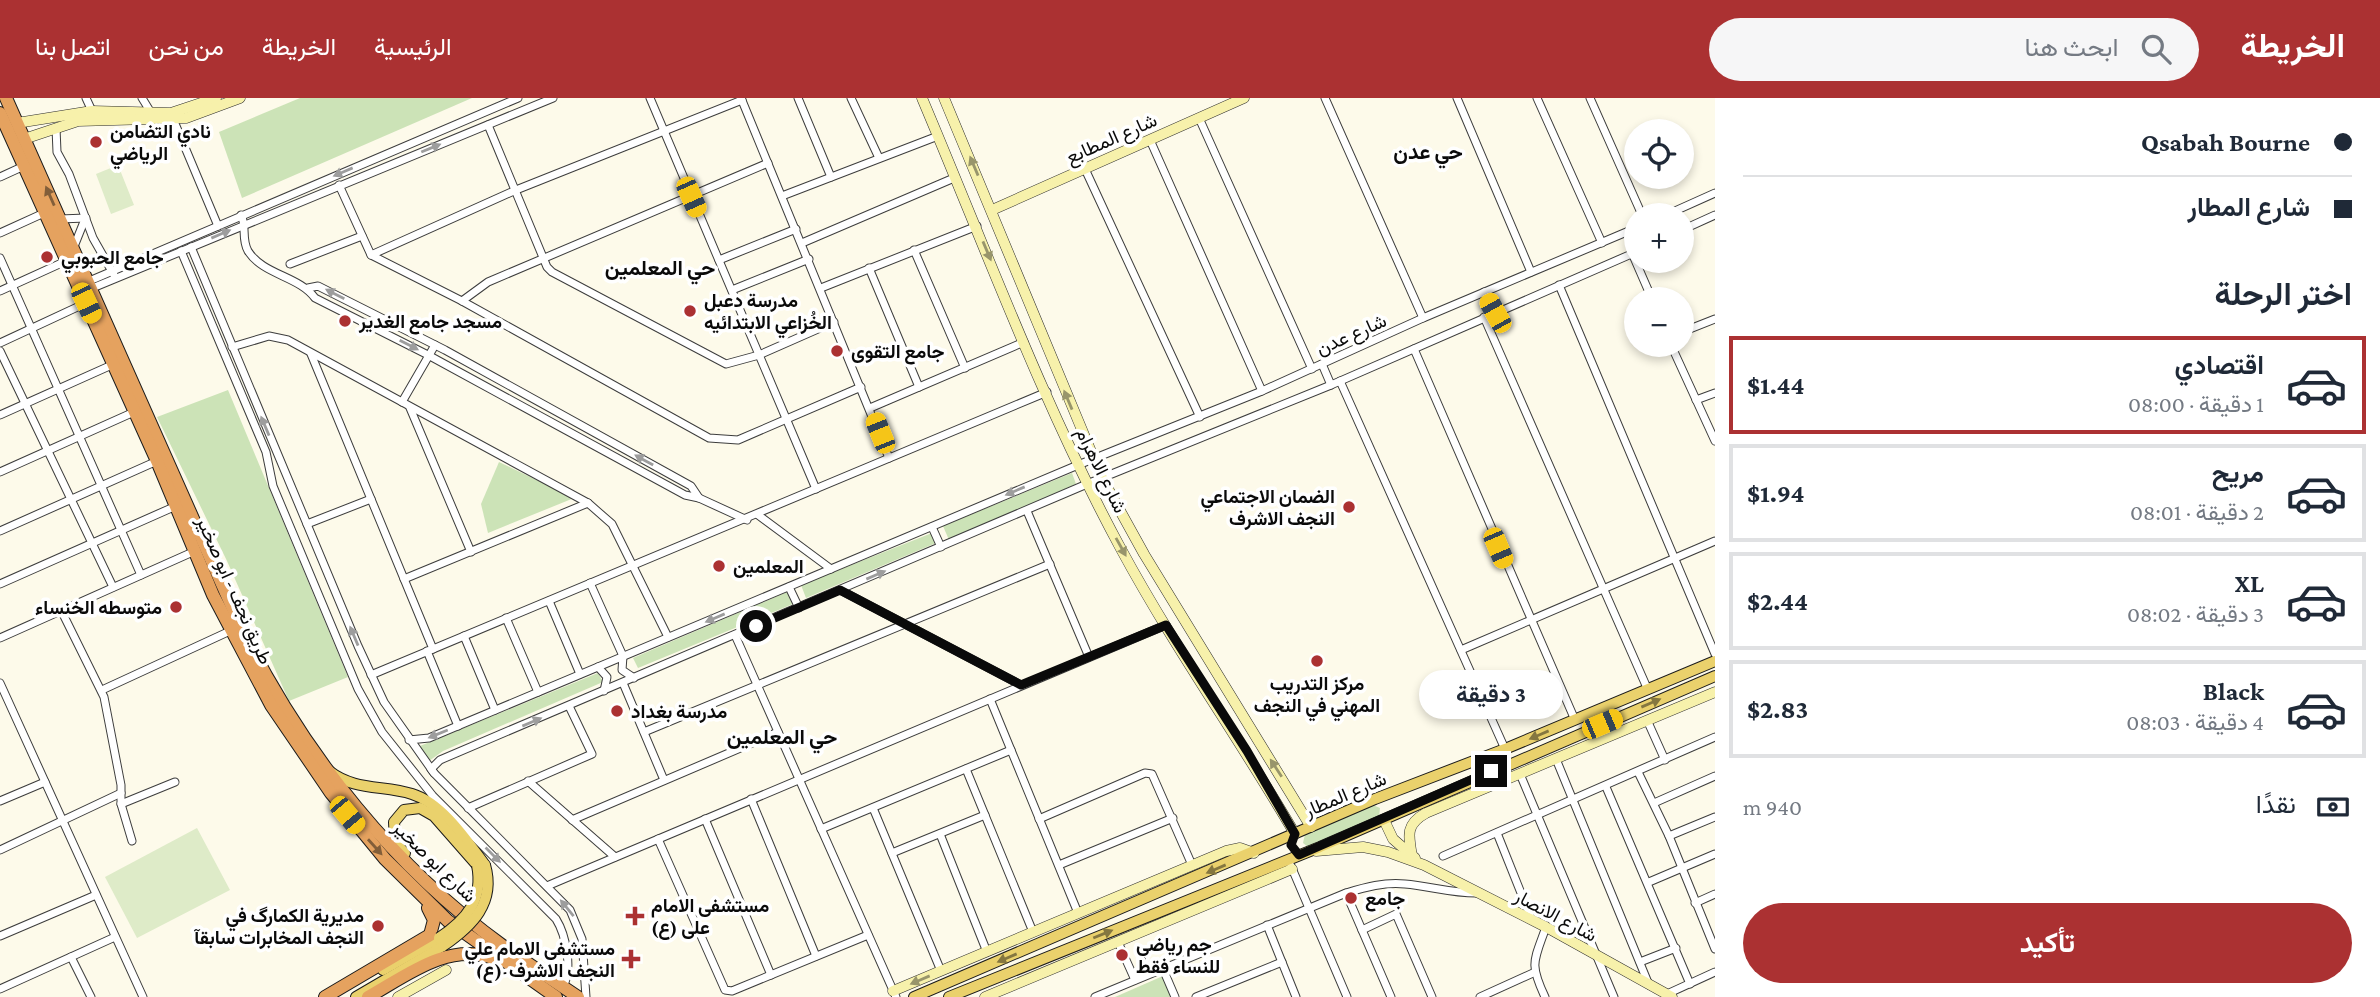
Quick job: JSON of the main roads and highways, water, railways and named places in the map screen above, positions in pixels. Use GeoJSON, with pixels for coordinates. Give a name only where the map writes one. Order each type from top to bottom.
{"type":"FeatureCollection","features":[{"type":"Feature","properties":{"kind":"highway","name":"طريق نجف - ابو صخير"},"geometry":{"type":"LineString","coordinates":[[6,98],[60,219],[86,303],[195,551],[219,593]]}},
{"type":"Feature","properties":{"kind":"highway","name":"طريق نجف - ابو صخير"},"geometry":{"type":"LineString","coordinates":[[0,115],[44,213],[89,285],[229,616],[281,704]]}},
{"type":"Feature","properties":{"kind":"highway","name":"طريق نجف - ابو صخير"},"geometry":{"type":"LineString","coordinates":[[229,616],[230,631],[255,680],[300,751],[347,815],[411,885],[470,938],[515,968],[559,992]]}},
{"type":"Feature","properties":{"kind":"highway","name":"شارع ابو صخير"},"geometry":{"type":"LineString","coordinates":[[281,704],[324,766],[379,835],[434,887],[559,992],[578,997]]}},
{"type":"Feature","properties":{"kind":"highway"},"geometry":{"type":"LineString","coordinates":[[324,997],[430,935],[435,920],[411,885]]}},
{"type":"Feature","properties":{"kind":"highway"},"geometry":{"type":"LineString","coordinates":[[368,997],[419,968],[454,954],[483,955],[515,968]]}},
{"type":"Feature","properties":{"kind":"main road"},"geometry":{"type":"LineString","coordinates":[[172,117],[216,98]]}},
{"type":"Feature","properties":{"kind":"main road"},"geometry":{"type":"LineString","coordinates":[[17,123],[92,111],[172,117],[214,110],[240,98]]}},
{"type":"Feature","properties":{"kind":"main road","name":"شارع الاهرام"},"geometry":{"type":"LineString","coordinates":[[922,98],[1024,342],[1087,484],[1166,625],[1212,696],[1293,835]]}},
{"type":"Feature","properties":{"kind":"main road","name":"شارع الاهرام"},"geometry":{"type":"LineString","coordinates":[[944,98],[1102,478],[1144,554],[1311,827]]}},
{"type":"Feature","properties":{"kind":"main road","name":"شارع المطابع"},"geometry":{"type":"LineString","coordinates":[[992,210],[1238,99]]}},
{"type":"Feature","properties":{"kind":"main road"},"geometry":{"type":"LineString","coordinates":[[24,139],[78,121],[153,115]]}},
{"type":"Feature","properties":{"kind":"main road"},"geometry":{"type":"LineString","coordinates":[[997,274],[1007,275],[1013,267]]}},
{"type":"Feature","properties":{"kind":"main road"},"geometry":{"type":"LineString","coordinates":[[1004,290],[1012,284],[1020,285]]}},
{"type":"Feature","properties":{"kind":"main road","name":"شارع المطار"},"geometry":{"type":"LineString","coordinates":[[914,997],[1375,799],[1505,749],[1715,661]]}},
{"type":"Feature","properties":{"kind":"main road","name":"شارع المطار"},"geometry":{"type":"LineString","coordinates":[[949,997],[1297,859],[1715,676]]}},
{"type":"Feature","properties":{"kind":"main road"},"geometry":{"type":"LineString","coordinates":[[1212,696],[1223,696],[1227,688]]}},
{"type":"Feature","properties":{"kind":"main road"},"geometry":{"type":"LineString","coordinates":[[1412,856],[1408,832],[1414,820],[1715,692]]}},
{"type":"Feature","properties":{"kind":"main road"},"geometry":{"type":"LineString","coordinates":[[1221,711],[1226,703],[1235,702]]}},
{"type":"Feature","properties":{"kind":"main road"},"geometry":{"type":"LineString","coordinates":[[1602,724],[1607,737]]}},
{"type":"Feature","properties":{"kind":"main road"},"geometry":{"type":"LineString","coordinates":[[324,766],[334,775],[362,786],[405,792],[423,799],[448,821],[481,865],[478,891],[472,908],[441,942],[356,997]]}},
{"type":"Feature","properties":{"kind":"main road"},"geometry":{"type":"LineString","coordinates":[[1375,799],[1384,807],[1384,820]]}},
{"type":"Feature","properties":{"kind":"main road"},"geometry":{"type":"LineString","coordinates":[[434,887],[395,842],[394,822],[404,810],[427,810],[481,865]]}},
{"type":"Feature","properties":{"kind":"main road","name":"شارع الانصار"},"geometry":{"type":"LineString","coordinates":[[1384,820],[1393,839],[1424,865]]}},
{"type":"Feature","properties":{"kind":"main road"},"geometry":{"type":"LineString","coordinates":[[1293,835],[1293,849],[1297,859]]}},
{"type":"Feature","properties":{"kind":"main road","name":"شارع الانصار"},"geometry":{"type":"LineString","coordinates":[[985,997],[1118,942],[1297,859],[1363,848],[1388,852],[1424,865],[1531,918],[1670,996]]}},
{"type":"Feature","properties":{"kind":"main road"},"geometry":{"type":"LineString","coordinates":[[894,994],[942,971],[1231,849],[1254,853]]}},
{"type":"Feature","properties":{"kind":"main road"},"geometry":{"type":"LineString","coordinates":[[1052,924],[1057,936]]}},
{"type":"Feature","properties":{"kind":"main road"},"geometry":{"type":"LineString","coordinates":[[335,997],[441,942]]}},
{"type":"Feature","properties":{"kind":"main road"},"geometry":{"type":"LineString","coordinates":[[398,997],[446,970]]}},
{"type":"Feature","properties":{"kind":"main road"},"geometry":{"type":"LineString","coordinates":[[1008,973],[1015,984]]}},
{"type":"Feature","properties":{"kind":"place","name":"نادي التضامن الرياضي"},"geometry":{"type":"Point","coordinates":[96,142]}},
{"type":"Feature","properties":{"kind":"place","name":"جامع الحبوبي"},"geometry":{"type":"Point","coordinates":[47,257]}},
{"type":"Feature","properties":{"kind":"place","name":"مدرسة دعبل الخُزاعي الابتدائيه"},"geometry":{"type":"Point","coordinates":[690,311]}},
{"type":"Feature","properties":{"kind":"place","name":"مسجد جامع الغدير"},"geometry":{"type":"Point","coordinates":[345,321]}},
{"type":"Feature","properties":{"kind":"place","name":"جامع التقوى"},"geometry":{"type":"Point","coordinates":[837,351]}},
{"type":"Feature","properties":{"kind":"place","name":"الضمان الاجتماعي النجف الاشرف"},"geometry":{"type":"Point","coordinates":[1349,507]}},
{"type":"Feature","properties":{"kind":"place","name":"المعلمين"},"geometry":{"type":"Point","coordinates":[719,566]}},
{"type":"Feature","properties":{"kind":"place","name":"متوسطه الخنساء"},"geometry":{"type":"Point","coordinates":[176,607]}},
{"type":"Feature","properties":{"kind":"place","name":"مركز التدريب المهني في النجف"},"geometry":{"type":"Point","coordinates":[1317,661]}},
{"type":"Feature","properties":{"kind":"place","name":"مدرسة بغداد"},"geometry":{"type":"Point","coordinates":[617,711]}},
{"type":"Feature","properties":{"kind":"place","name":"جامع"},"geometry":{"type":"Point","coordinates":[1351,898]}},
{"type":"Feature","properties":{"kind":"place","name":"مستشفی الامام علی (ع)"},"geometry":{"type":"Point","coordinates":[635,916]}},
{"type":"Feature","properties":{"kind":"place","name":"مديرية الكمارگ في النجف المخابرات سابقآ"},"geometry":{"type":"Point","coordinates":[378,926]}},
{"type":"Feature","properties":{"kind":"place","name":"جم رياضي للنساء فقط"},"geometry":{"type":"Point","coordinates":[1122,955]}},
{"type":"Feature","properties":{"kind":"place","name":"مستشفى الامام علي (ع)-النجف الاشرف"},"geometry":{"type":"Point","coordinates":[631,959]}},
{"type":"Feature","properties":{"kind":"district","name":"حي عدن"},"geometry":{"type":"Point","coordinates":[1428,152]}},
{"type":"Feature","properties":{"kind":"district","name":"حي المعلمین"},"geometry":{"type":"Point","coordinates":[660,268]}},
{"type":"Feature","properties":{"kind":"district","name":"حي المعلمين"},"geometry":{"type":"Point","coordinates":[782,737]}}]}
